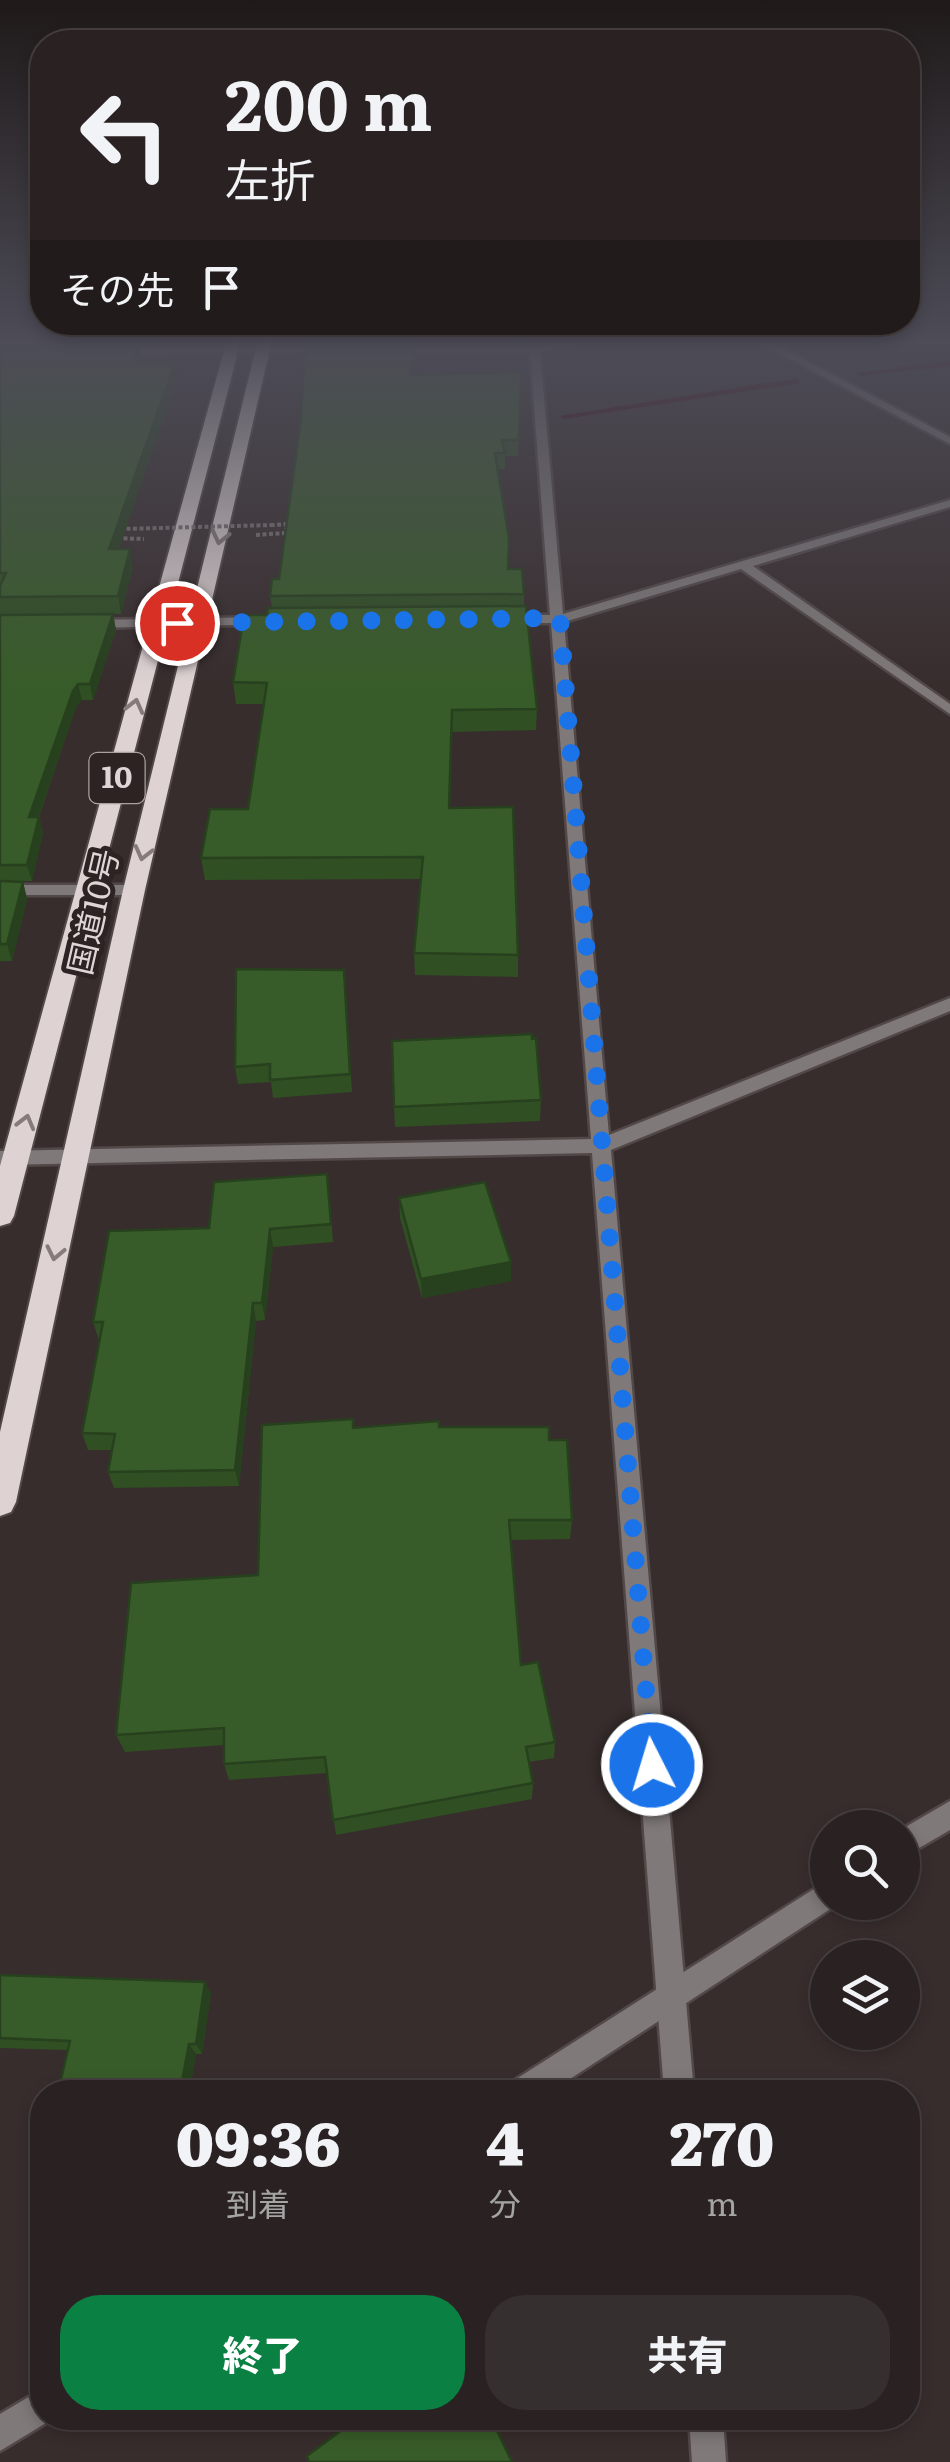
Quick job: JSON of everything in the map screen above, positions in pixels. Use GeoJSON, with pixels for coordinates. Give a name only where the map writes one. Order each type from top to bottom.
{"type":"FeatureCollection","features":[{"type":"Feature","properties":{"kind":"highway","name":"国道10号"},"geometry":{"type":"LineString","coordinates":[[0,1216],[8,1158],[88,892],[202,455]]}},
{"type":"Feature","properties":{"kind":"highway","name":"国道10号"},"geometry":{"type":"LineString","coordinates":[[0,1502],[134,890],[236,455]]}},
{"type":"Feature","properties":{"kind":"street"},"geometry":{"type":"LineString","coordinates":[[545,455],[678,2080]]}},
{"type":"Feature","properties":{"kind":"street"},"geometry":{"type":"LineString","coordinates":[[484,619],[560,618],[950,503]]}},
{"type":"Feature","properties":{"kind":"street"},"geometry":{"type":"LineString","coordinates":[[742,564],[950,710]]}},
{"type":"Feature","properties":{"kind":"street"},"geometry":{"type":"LineString","coordinates":[[78,624],[294,621]]}},
{"type":"Feature","properties":{"kind":"street"},"geometry":{"type":"LineString","coordinates":[[0,890],[134,890]]}},
{"type":"Feature","properties":{"kind":"street"},"geometry":{"type":"LineString","coordinates":[[8,1158],[602,1146],[950,1004]]}},
{"type":"Feature","properties":{"kind":"street"},"geometry":{"type":"LineString","coordinates":[[920,1833],[950,1814]]}},
{"type":"Feature","properties":{"kind":"street"},"geometry":{"type":"LineString","coordinates":[[543,2080],[810,1906]]}},
{"type":"Feature","properties":{"kind":"street"},"geometry":{"type":"LineString","coordinates":[[0,2434],[30,2414]]}},
{"type":"Feature","properties":{"kind":"street"},"geometry":{"type":"LineString","coordinates":[[707,2430],[710,2462]]}},
{"type":"Feature","properties":{"kind":"path"},"geometry":{"type":"LineString","coordinates":[[114,529],[273,525]]}},
{"type":"Feature","properties":{"kind":"building"},"geometry":{"type":"Polygon","coordinates":[[[0,455],[142,455],[109,549],[130,549],[118,596],[0,597],[6,573],[0,573],[0,455]]]}},
{"type":"Feature","properties":{"kind":"building"},"geometry":{"type":"Polygon","coordinates":[[[296,455],[495,455],[509,539],[508,569],[522,569],[524,594],[270,596],[272,579],[279,579],[296,455]]]}},
{"type":"Feature","properties":{"kind":"building"},"geometry":{"type":"Polygon","coordinates":[[[526,606],[537,709],[452,710],[449,808],[513,807],[518,955],[414,953],[423,857],[201,858],[210,809],[248,809],[267,683],[233,682],[244,615],[267,615],[268,608],[526,606]]]}},
{"type":"Feature","properties":{"kind":"building"},"geometry":{"type":"Polygon","coordinates":[[[113,614],[90,684],[78,684],[73,691],[29,817],[39,817],[27,865],[0,865],[0,615],[113,614]]]}},
{"type":"Feature","properties":{"kind":"building"},"geometry":{"type":"Polygon","coordinates":[[[0,881],[23,882],[7,944],[0,944],[0,881]]]}},
{"type":"Feature","properties":{"kind":"building"},"geometry":{"type":"Polygon","coordinates":[[[236,969],[344,970],[350,1074],[270,1080],[270,1064],[235,1067],[236,969]]]}},
{"type":"Feature","properties":{"kind":"building"},"geometry":{"type":"Polygon","coordinates":[[[532,1034],[532,1039],[536,1038],[541,1100],[394,1107],[392,1041],[532,1034]]]}},
{"type":"Feature","properties":{"kind":"building"},"geometry":{"type":"Polygon","coordinates":[[[327,1174],[331,1224],[270,1229],[262,1303],[253,1303],[235,1470],[108,1472],[115,1434],[82,1433],[103,1322],[93,1322],[109,1231],[209,1228],[214,1182],[327,1174]]]}},
{"type":"Feature","properties":{"kind":"building"},"geometry":{"type":"Polygon","coordinates":[[[485,1182],[511,1262],[421,1279],[399,1198],[485,1182]]]}},
{"type":"Feature","properties":{"kind":"building"},"geometry":{"type":"Polygon","coordinates":[[[353,1419],[353,1428],[439,1421],[439,1427],[549,1427],[549,1440],[567,1440],[572,1520],[509,1520],[521,1665],[538,1662],[555,1742],[526,1747],[533,1783],[333,1820],[325,1757],[224,1764],[224,1728],[116,1735],[131,1583],[258,1575],[262,1425],[353,1419]]]}},
{"type":"Feature","properties":{"kind":"building"},"geometry":{"type":"Polygon","coordinates":[[[0,1975],[205,1982],[196,2044],[189,2044],[182,2080],[61,2080],[70,2041],[0,2038],[0,1975]]]}},
{"type":"Feature","properties":{"kind":"building"},"geometry":{"type":"Polygon","coordinates":[[[342,2430],[497,2430],[512,2462],[309,2462],[307,2456],[342,2430]]]}},
{"type":"Feature","properties":{"kind":"route"},"geometry":{"type":"LineString","coordinates":[[177,623],[560,618],[652,1765]]}}]}
